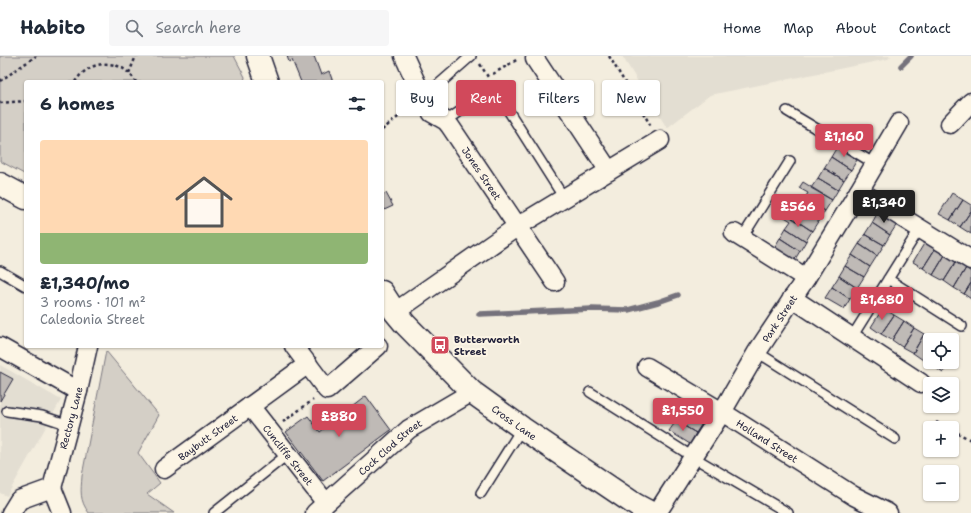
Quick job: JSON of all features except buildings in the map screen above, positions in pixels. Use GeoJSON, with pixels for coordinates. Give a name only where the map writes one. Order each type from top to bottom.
{"type":"FeatureCollection","features":[{"type":"Feature","properties":{"kind":"main road"},"geometry":{"type":"LineString","coordinates":[[258,56],[266,80]]}},
{"type":"Feature","properties":{"kind":"main road"},"geometry":{"type":"LineString","coordinates":[[0,184],[24,197]]}},
{"type":"Feature","properties":{"kind":"main road","name":"Cross Lane"},"geometry":{"type":"LineString","coordinates":[[384,295],[395,312],[472,392],[639,510]]}},
{"type":"Feature","properties":{"kind":"street"},"geometry":{"type":"LineString","coordinates":[[404,56],[415,80]]}},
{"type":"Feature","properties":{"kind":"street"},"geometry":{"type":"LineString","coordinates":[[529,58],[609,171]]}},
{"type":"Feature","properties":{"kind":"street"},"geometry":{"type":"LineString","coordinates":[[950,124],[971,102]]}},
{"type":"Feature","properties":{"kind":"street"},"geometry":{"type":"LineString","coordinates":[[437,116],[446,121]]}},
{"type":"Feature","properties":{"kind":"street","name":"Jones Street"},"geometry":{"type":"LineString","coordinates":[[446,121],[555,282]]}},
{"type":"Feature","properties":{"kind":"street","name":"Park Street"},"geometry":{"type":"LineString","coordinates":[[657,513],[722,412],[757,352],[806,278],[899,123]]}},
{"type":"Feature","properties":{"kind":"street"},"geometry":{"type":"LineString","coordinates":[[395,312],[518,226],[660,140]]}},
{"type":"Feature","properties":{"kind":"street"},"geometry":{"type":"LineString","coordinates":[[859,191],[971,260]]}},
{"type":"Feature","properties":{"kind":"street"},"geometry":{"type":"LineString","coordinates":[[738,235],[806,278]]}},
{"type":"Feature","properties":{"kind":"street"},"geometry":{"type":"LineString","coordinates":[[792,298],[921,383]]}},
{"type":"Feature","properties":{"kind":"street"},"geometry":{"type":"LineString","coordinates":[[0,347],[78,391]]}},
{"type":"Feature","properties":{"kind":"street","name":"Rectory Lane"},"geometry":{"type":"LineString","coordinates":[[52,488],[78,391],[88,348]]}},
{"type":"Feature","properties":{"kind":"street"},"geometry":{"type":"LineString","coordinates":[[296,348],[328,390],[376,348]]}},
{"type":"Feature","properties":{"kind":"street","name":"Baybutt Street"},"geometry":{"type":"LineString","coordinates":[[164,468],[308,364]]}},
{"type":"Feature","properties":{"kind":"street","name":"Holland Street"},"geometry":{"type":"LineString","coordinates":[[647,367],[722,412],[854,496],[888,513]]}},
{"type":"Feature","properties":{"kind":"street","name":"Cock Clod Street"},"geometry":{"type":"LineString","coordinates":[[320,508],[409,429],[472,392]]}},
{"type":"Feature","properties":{"kind":"street","name":"Cuncliffe Street"},"geometry":{"type":"LineString","coordinates":[[250,406],[288,454],[320,508]]}},
{"type":"Feature","properties":{"kind":"street"},"geometry":{"type":"LineString","coordinates":[[11,513],[19,500],[52,488],[62,513]]}},
{"type":"Feature","properties":{"kind":"lane"},"geometry":{"type":"LineString","coordinates":[[447,80],[475,59]]}},
{"type":"Feature","properties":{"kind":"lane"},"geometry":{"type":"LineString","coordinates":[[787,111],[875,164]]}},
{"type":"Feature","properties":{"kind":"lane"},"geometry":{"type":"LineString","coordinates":[[446,121],[456,114]]}},
{"type":"Feature","properties":{"kind":"lane"},"geometry":{"type":"LineString","coordinates":[[512,116],[564,198]]}},
{"type":"Feature","properties":{"kind":"lane"},"geometry":{"type":"LineString","coordinates":[[738,235],[790,162]]}},
{"type":"Feature","properties":{"kind":"lane"},"geometry":{"type":"LineString","coordinates":[[852,337],[920,228]]}},
{"type":"Feature","properties":{"kind":"lane"},"geometry":{"type":"LineString","coordinates":[[0,270],[24,285]]}},
{"type":"Feature","properties":{"kind":"lane"},"geometry":{"type":"LineString","coordinates":[[888,278],[962,326]]}},
{"type":"Feature","properties":{"kind":"lane"},"geometry":{"type":"LineString","coordinates":[[757,352],[894,439]]}},
{"type":"Feature","properties":{"kind":"lane"},"geometry":{"type":"LineString","coordinates":[[590,392],[693,457],[788,513]]}},
{"type":"Feature","properties":{"kind":"lane"},"geometry":{"type":"LineString","coordinates":[[7,411],[42,416],[68,425]]}},
{"type":"Feature","properties":{"kind":"lane"},"geometry":{"type":"LineString","coordinates":[[482,493],[522,428]]}},
{"type":"Feature","properties":{"kind":"lane"},"geometry":{"type":"LineString","coordinates":[[214,513],[288,454]]}},
{"type":"Feature","properties":{"kind":"path"},"geometry":{"type":"LineString","coordinates":[[0,81],[36,56]]}},
{"type":"Feature","properties":{"kind":"path"},"geometry":{"type":"LineString","coordinates":[[129,73],[136,56]]}},
{"type":"Feature","properties":{"kind":"path"},"geometry":{"type":"LineString","coordinates":[[609,56],[660,140]]}},
{"type":"Feature","properties":{"kind":"path"},"geometry":{"type":"LineString","coordinates":[[487,77],[529,58]]}},
{"type":"Feature","properties":{"kind":"path"},"geometry":{"type":"LineString","coordinates":[[475,59],[489,80]]}},
{"type":"Feature","properties":{"kind":"path"},"geometry":{"type":"LineString","coordinates":[[77,80],[78,76],[87,69],[97,64],[109,63],[120,66],[129,73],[134,80]]}},
{"type":"Feature","properties":{"kind":"path"},"geometry":{"type":"LineString","coordinates":[[0,103],[24,101]]}},
{"type":"Feature","properties":{"kind":"path"},"geometry":{"type":"LineString","coordinates":[[384,128],[400,116]]}},
{"type":"Feature","properties":{"kind":"path"},"geometry":{"type":"LineString","coordinates":[[270,431],[328,390]]}},
{"type":"Feature","properties":{"kind":"path"},"geometry":{"type":"LineString","coordinates":[[959,434],[971,440]]}},
{"type":"Feature","properties":{"kind":"shaded area"},"geometry":{"type":"Polygon","coordinates":[[[0,56],[234,56],[245,77],[244,80],[24,80],[24,174],[0,161],[0,56]]]}},
{"type":"Feature","properties":{"kind":"shaded area"},"geometry":{"type":"Polygon","coordinates":[[[622,56],[891,56],[888,59],[710,95],[667,128],[660,116],[660,80],[637,80],[622,56]]]}},
{"type":"Feature","properties":{"kind":"shaded area"},"geometry":{"type":"Polygon","coordinates":[[[106,351],[159,415],[138,453],[160,483],[147,494],[174,513],[89,513],[82,500],[82,476],[106,351]]]}},
{"type":"Feature","properties":{"kind":"shaded area"},"geometry":{"type":"Polygon","coordinates":[[[0,365],[61,400],[7,496],[0,493],[0,365]]]}},
{"type":"Feature","properties":{"kind":"waterway"},"geometry":{"type":"LineString","coordinates":[[901,66],[911,56]]}},
{"type":"Feature","properties":{"kind":"waterway"},"geometry":{"type":"LineString","coordinates":[[479,314],[592,309],[628,310],[678,295]]}},
{"type":"Feature","properties":{"kind":"place","name":"Butterworth Street"},"geometry":{"type":"Point","coordinates":[440,345]}}]}
